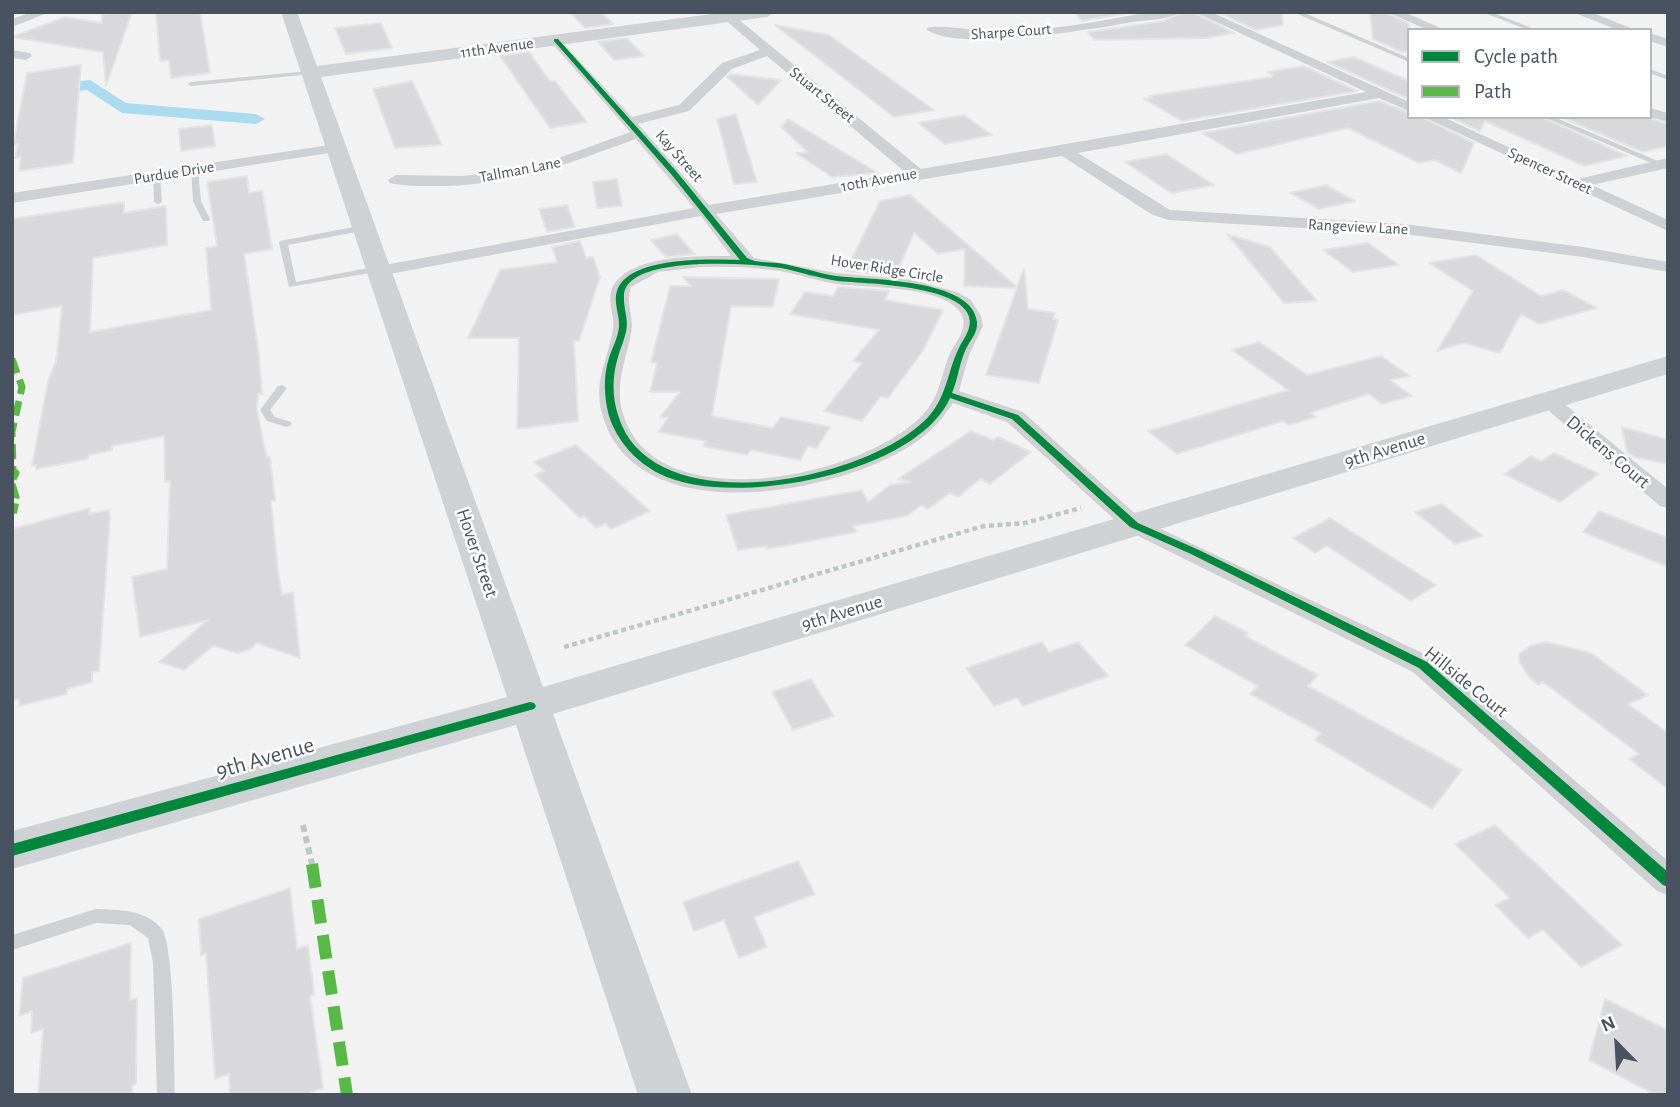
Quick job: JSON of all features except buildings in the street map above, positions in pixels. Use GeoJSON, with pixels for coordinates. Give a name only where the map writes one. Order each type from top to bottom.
{"type":"FeatureCollection","features":[{"type":"Feature","properties":{"kind":"main road","name":"Hover Street"},"geometry":{"type":"LineString","coordinates":[[289,12],[665,1095]]}},
{"type":"Feature","properties":{"kind":"main road","name":"11th Avenue"},"geometry":{"type":"LineString","coordinates":[[310,73],[767,12]]}},
{"type":"Feature","properties":{"kind":"main road","name":"9th Avenue"},"geometry":{"type":"LineString","coordinates":[[12,850],[530,706],[1668,365]]}},
{"type":"Feature","properties":{"kind":"street"},"geometry":{"type":"LineString","coordinates":[[12,23],[44,12]]}},
{"type":"Feature","properties":{"kind":"street","name":"Sharpe Court"},"geometry":{"type":"LineString","coordinates":[[932,29],[957,35],[1023,34],[1174,12]]}},
{"type":"Feature","properties":{"kind":"street"},"geometry":{"type":"LineString","coordinates":[[1201,12],[1407,106]]}},
{"type":"Feature","properties":{"kind":"street"},"geometry":{"type":"LineString","coordinates":[[1393,12],[1433,28]]}},
{"type":"Feature","properties":{"kind":"street"},"geometry":{"type":"LineString","coordinates":[[1578,12],[1624,28]]}},
{"type":"Feature","properties":{"kind":"street","name":"Stuart Street"},"geometry":{"type":"LineString","coordinates":[[728,18],[916,173]]}},
{"type":"Feature","properties":{"kind":"street","name":"Kay Street"},"geometry":{"type":"LineString","coordinates":[[556,40],[705,211]]}},
{"type":"Feature","properties":{"kind":"street","name":"Tallman Lane"},"geometry":{"type":"LineString","coordinates":[[396,180],[447,181],[529,172],[573,159],[633,128],[684,108],[727,66],[743,58],[769,52]]}},
{"type":"Feature","properties":{"kind":"street","name":"10th Avenue"},"geometry":{"type":"LineString","coordinates":[[378,270],[916,173],[1065,151],[1380,94]]}},
{"type":"Feature","properties":{"kind":"street","name":"Spencer Street"},"geometry":{"type":"LineString","coordinates":[[1435,119],[1668,226]]}},
{"type":"Feature","properties":{"kind":"street","name":"Purdue Drive"},"geometry":{"type":"LineString","coordinates":[[12,198],[336,148]]}},
{"type":"Feature","properties":{"kind":"street","name":"Rangeview Lane"},"geometry":{"type":"LineString","coordinates":[[1065,151],[1157,211],[1168,215],[1405,229],[1583,252],[1668,267]]}},
{"type":"Feature","properties":{"kind":"street"},"geometry":{"type":"LineString","coordinates":[[1577,184],[1664,164]]}},
{"type":"Feature","properties":{"kind":"street"},"geometry":{"type":"LineString","coordinates":[[705,211],[746,262]]}},
{"type":"Feature","properties":{"kind":"street","name":"Hover Ridge Circle"},"geometry":{"type":"LineString","coordinates":[[746,262],[834,278],[939,291],[961,301],[972,314],[973,330],[961,349],[947,394],[932,418],[899,444],[864,461],[802,479],[758,485],[714,484],[674,476],[650,465],[632,450],[615,426],[610,398],[612,363],[622,334],[624,315],[618,302],[620,290],[630,278],[677,264],[746,262]]}},
{"type":"Feature","properties":{"kind":"street"},"geometry":{"type":"LineString","coordinates":[[947,394],[1015,417],[1134,525]]}},
{"type":"Feature","properties":{"kind":"street","name":"Dickens Court"},"geometry":{"type":"LineString","coordinates":[[1549,401],[1668,501]]}},
{"type":"Feature","properties":{"kind":"street","name":"Hillside Court"},"geometry":{"type":"LineString","coordinates":[[1134,525],[1195,552],[1423,665],[1668,881]]}},
{"type":"Feature","properties":{"kind":"lane"},"geometry":{"type":"LineString","coordinates":[[1296,12],[1407,59]]}},
{"type":"Feature","properties":{"kind":"lane"},"geometry":{"type":"LineString","coordinates":[[1486,12],[1529,28]]}},
{"type":"Feature","properties":{"kind":"lane"},"geometry":{"type":"LineString","coordinates":[[191,84],[310,73]]}},
{"type":"Feature","properties":{"kind":"lane"},"geometry":{"type":"LineString","coordinates":[[1552,119],[1664,164]]}},
{"type":"Feature","properties":{"kind":"lane"},"geometry":{"type":"LineString","coordinates":[[194,170],[197,201],[206,219]]}},
{"type":"Feature","properties":{"kind":"lane"},"geometry":{"type":"LineString","coordinates":[[156,176],[158,202]]}},
{"type":"Feature","properties":{"kind":"lane"},"geometry":{"type":"LineString","coordinates":[[364,228],[283,243],[292,285],[378,270]]}},
{"type":"Feature","properties":{"kind":"lane"},"geometry":{"type":"LineString","coordinates":[[282,388],[265,410],[271,419],[287,424]]}},
{"type":"Feature","properties":{"kind":"lane"},"geometry":{"type":"LineString","coordinates":[[12,943],[96,916],[133,918],[156,934],[162,963],[166,1095]]}},
{"type":"Feature","properties":{"kind":"path"},"geometry":{"type":"LineString","coordinates":[[564,648],[984,526],[1026,523],[1086,508]]}},
{"type":"Feature","properties":{"kind":"path"},"geometry":{"type":"LineString","coordinates":[[303,825],[312,864]]}},
{"type":"Feature","properties":{"kind":"waterway"},"geometry":{"type":"LineString","coordinates":[[54,89],[90,85],[122,108],[256,119]]}},
{"type":"Feature","properties":{"kind":"marked path"},"geometry":{"type":"LineString","coordinates":[[12,359],[18,369],[22,387],[12,432],[13,471],[16,473],[12,481]]}},
{"type":"Feature","properties":{"kind":"marked path"},"geometry":{"type":"LineString","coordinates":[[12,484],[16,497],[12,513]]}},
{"type":"Feature","properties":{"kind":"marked path"},"geometry":{"type":"LineString","coordinates":[[312,864],[347,1095]]}},
{"type":"Feature","properties":{"kind":"cycle path"},"geometry":{"type":"LineString","coordinates":[[556,40],[748,262],[836,278],[912,285],[932,289],[964,304],[972,316],[972,331],[961,350],[943,403],[932,418],[919,430],[886,451],[835,470],[789,481],[737,486],[711,485],[664,472],[644,460],[625,440],[619,429],[609,391],[612,363],[623,326],[620,291],[628,280],[639,273],[668,264],[701,261],[746,262]]}},
{"type":"Feature","properties":{"kind":"cycle path"},"geometry":{"type":"LineString","coordinates":[[947,394],[1015,417],[1134,525],[1195,552],[1423,665],[1668,881]]}},
{"type":"Feature","properties":{"kind":"cycle path"},"geometry":{"type":"LineString","coordinates":[[12,850],[530,706]]}}]}
